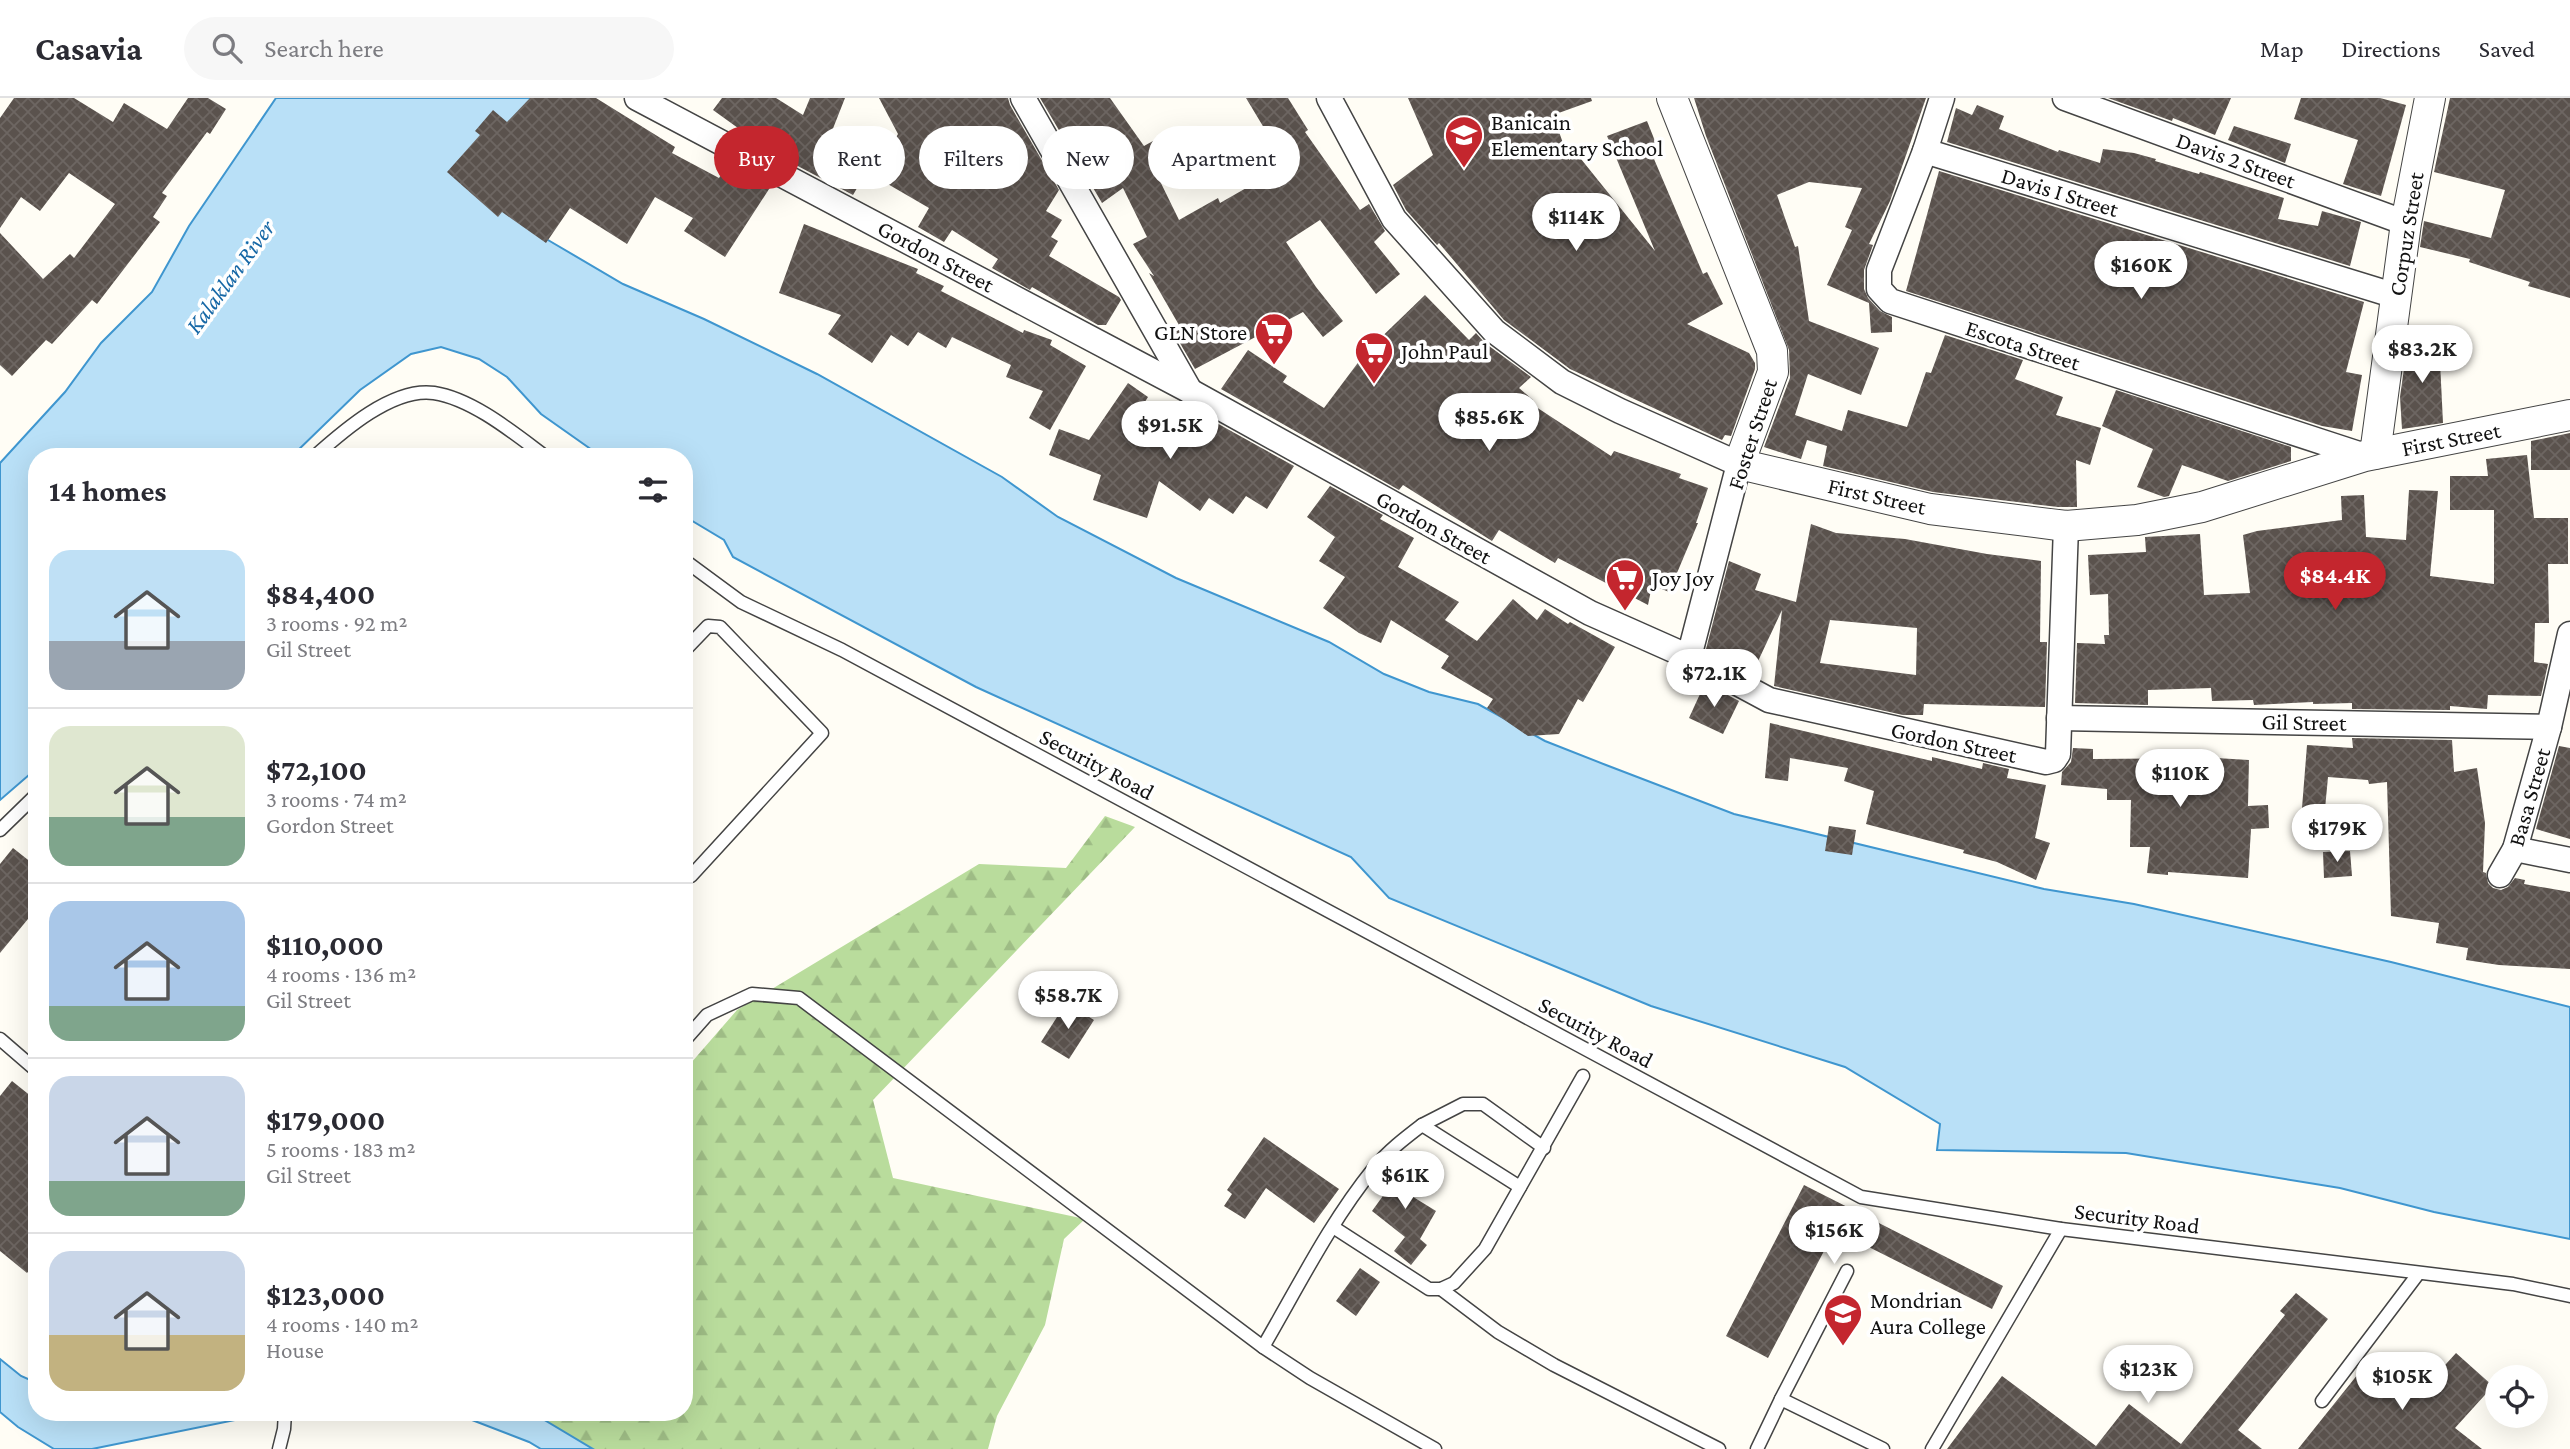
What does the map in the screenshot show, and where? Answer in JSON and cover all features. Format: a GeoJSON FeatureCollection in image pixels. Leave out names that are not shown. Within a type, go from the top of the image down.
{"type":"FeatureCollection","features":[{"type":"Feature","properties":{"kind":"street","name":"Gordon Street"},"geometry":{"type":"LineString","coordinates":[[637,98],[1190,391],[1590,613],[1689,657],[1769,700],[2046,762],[2054,760],[2058,754],[2067,526]]}},
{"type":"Feature","properties":{"kind":"street"},"geometry":{"type":"LineString","coordinates":[[1023,98],[1190,391]]}},
{"type":"Feature","properties":{"kind":"street","name":"First Street"},"geometry":{"type":"LineString","coordinates":[[1329,98],[1394,219],[1493,331],[1562,382],[1740,464],[1930,509],[2067,526],[2137,520],[2202,507],[2370,455],[2570,415]]}},
{"type":"Feature","properties":{"kind":"street","name":"Foster Street"},"geometry":{"type":"LineString","coordinates":[[1672,98],[1772,351],[1773,372],[1740,464],[1689,657]]}},
{"type":"Feature","properties":{"kind":"street","name":"Escota Street"},"geometry":{"type":"LineString","coordinates":[[1942,98],[1925,151],[1879,270],[1879,289],[1890,301],[2370,455]]}},
{"type":"Feature","properties":{"kind":"street","name":"Davis 2 Street"},"geometry":{"type":"LineString","coordinates":[[2065,98],[2406,223]]}},
{"type":"Feature","properties":{"kind":"street","name":"Corpuz Street"},"geometry":{"type":"LineString","coordinates":[[2370,455],[2406,223],[2430,98]]}},
{"type":"Feature","properties":{"kind":"street","name":"Davis I Street"},"geometry":{"type":"LineString","coordinates":[[1925,151],[2396,296]]}},
{"type":"Feature","properties":{"kind":"street","name":"Basa Street"},"geometry":{"type":"LineString","coordinates":[[2500,875],[2515,849],[2569,647]]}},
{"type":"Feature","properties":{"kind":"street","name":"Gil Street"},"geometry":{"type":"LineString","coordinates":[[2059,718],[2549,727]]}},
{"type":"Feature","properties":{"kind":"street"},"geometry":{"type":"LineString","coordinates":[[2515,849],[2570,860]]}},
{"type":"Feature","properties":{"kind":"lane"},"geometry":{"type":"LineString","coordinates":[[324,448],[346,428],[387,404],[409,394],[435,393],[470,405],[534,448]]}},
{"type":"Feature","properties":{"kind":"lane","name":"Security Road"},"geometry":{"type":"LineString","coordinates":[[693,567],[741,602],[842,650],[1861,1197],[2061,1229],[2512,1284],[2570,1296]]}},
{"type":"Feature","properties":{"kind":"lane"},"geometry":{"type":"LineString","coordinates":[[693,642],[708,626],[720,627],[822,733],[693,869]]}},
{"type":"Feature","properties":{"kind":"lane"},"geometry":{"type":"LineString","coordinates":[[0,830],[28,803]]}},
{"type":"Feature","properties":{"kind":"lane"},"geometry":{"type":"LineString","coordinates":[[693,1031],[707,1015],[752,994],[799,998],[1263,1347],[1310,1378],[1435,1449]]}},
{"type":"Feature","properties":{"kind":"lane"},"geometry":{"type":"LineString","coordinates":[[0,1040],[28,1063]]}},
{"type":"Feature","properties":{"kind":"lane"},"geometry":{"type":"LineString","coordinates":[[1333,1227],[1429,1289],[1441,1289],[1454,1283],[1485,1249],[1583,1076]]}},
{"type":"Feature","properties":{"kind":"lane"},"geometry":{"type":"LineString","coordinates":[[1263,1347],[1333,1227],[1374,1168],[1397,1144],[1422,1125],[1463,1104],[1483,1104],[1544,1148]]}},
{"type":"Feature","properties":{"kind":"lane"},"geometry":{"type":"LineString","coordinates":[[1422,1125],[1520,1187]]}},
{"type":"Feature","properties":{"kind":"lane"},"geometry":{"type":"LineString","coordinates":[[1932,1449],[2061,1229]]}},
{"type":"Feature","properties":{"kind":"lane"},"geometry":{"type":"LineString","coordinates":[[1756,1449],[1847,1271]]}},
{"type":"Feature","properties":{"kind":"lane"},"geometry":{"type":"LineString","coordinates":[[2322,1401],[2417,1274]]}},
{"type":"Feature","properties":{"kind":"lane"},"geometry":{"type":"LineString","coordinates":[[1441,1289],[1498,1332],[1555,1365],[1719,1449]]}},
{"type":"Feature","properties":{"kind":"lane"},"geometry":{"type":"LineString","coordinates":[[1781,1399],[1883,1449]]}},
{"type":"Feature","properties":{"kind":"lane"},"geometry":{"type":"LineString","coordinates":[[279,1449],[284,1421]]}},
{"type":"Feature","properties":{"kind":"green space"},"geometry":{"type":"Polygon","coordinates":[[[1105,816],[1135,827],[873,1100],[893,1178],[1085,1219],[1064,1239],[1045,1325],[997,1416],[988,1449],[589,1449],[544,1421],[693,1421],[693,1061],[737,1010],[979,864],[1066,868],[1105,816]]]}},
{"type":"Feature","properties":{"kind":"water","name":"Kalaklan River"},"geometry":{"type":"Polygon","coordinates":[[[276,98],[537,98],[499,204],[548,240],[623,284],[704,319],[817,374],[1002,477],[1058,517],[1176,578],[1329,642],[1384,674],[1429,692],[1478,704],[1545,741],[1734,814],[2044,889],[2134,904],[2391,962],[2570,1007],[2570,1239],[2434,1212],[2340,1188],[2126,1153],[1937,1150],[1940,1124],[1845,1067],[1651,1006],[1389,898],[1351,857],[976,687],[733,557],[724,540],[693,521],[693,448],[589,448],[541,414],[507,377],[479,359],[441,347],[411,354],[360,390],[300,448],[28,448],[28,776],[0,800],[0,463],[65,392],[101,343],[152,292],[189,226],[276,98]]]}},
{"type":"Feature","properties":{"kind":"water"},"geometry":{"type":"Polygon","coordinates":[[[0,1359],[28,1379],[28,1421],[230,1421],[92,1449],[54,1449],[18,1427],[0,1412],[0,1359]]]}},
{"type":"Feature","properties":{"kind":"water"},"geometry":{"type":"Polygon","coordinates":[[[475,1421],[546,1421],[593,1449],[541,1449],[475,1421]]]}},
{"type":"Feature","properties":{"kind":"building"},"geometry":{"type":"Polygon","coordinates":[[[14,98],[74,98],[113,122],[124,103],[167,129],[188,98],[208,98],[226,109],[210,134],[207,132],[162,193],[167,196],[153,217],[160,222],[97,304],[92,300],[52,344],[46,340],[12,376],[0,365],[0,233],[43,279],[70,254],[74,258],[115,204],[69,173],[40,211],[21,197],[0,228],[0,118],[14,98]]]}},
{"type":"Feature","properties":{"kind":"building"},"geometry":{"type":"Polygon","coordinates":[[[530,98],[596,98],[675,147],[672,153],[714,175],[714,189],[769,189],[725,257],[684,231],[693,218],[655,197],[627,244],[570,208],[546,243],[502,212],[498,217],[447,172],[480,135],[475,131],[493,110],[507,122],[530,98]]]}},
{"type":"Feature","properties":{"kind":"building"},"geometry":{"type":"Polygon","coordinates":[[[722,98],[776,98],[803,115],[810,98],[845,98],[834,126],[813,126],[813,174],[799,167],[799,126],[735,126],[713,110],[722,98]]]}},
{"type":"Feature","properties":{"kind":"building"},"geometry":{"type":"Polygon","coordinates":[[[879,98],[1008,98],[1022,126],[919,126],[919,189],[1028,189],[1028,136],[1042,161],[1042,189],[1059,190],[1046,211],[1062,220],[1051,237],[1058,241],[1049,256],[1119,297],[1121,300],[1106,325],[1098,325],[1032,287],[1030,290],[992,268],[998,259],[952,230],[944,242],[918,227],[929,208],[896,189],[905,189],[905,126],[894,126],[879,98]]]}},
{"type":"Feature","properties":{"kind":"building"},"geometry":{"type":"Polygon","coordinates":[[[1040,98],[1110,98],[1130,126],[1057,126],[1040,98]]]}},
{"type":"Feature","properties":{"kind":"building"},"geometry":{"type":"Polygon","coordinates":[[[1246,98],[1288,98],[1308,130],[1305,132],[1360,210],[1369,204],[1385,231],[1374,242],[1400,274],[1376,294],[1320,220],[1286,242],[1343,321],[1323,337],[1303,312],[1195,369],[1170,326],[1183,332],[1149,273],[1154,276],[1133,244],[1147,237],[1123,189],[1134,189],[1134,132],[1144,146],[1148,144],[1148,189],[1164,189],[1179,220],[1218,198],[1220,203],[1244,189],[1300,189],[1300,126],[1263,126],[1246,98]]]}},
{"type":"Feature","properties":{"kind":"building"},"geometry":{"type":"Polygon","coordinates":[[[1408,98],[1591,98],[1592,101],[1553,115],[1569,160],[1577,154],[1655,251],[1607,136],[1647,121],[1661,156],[1654,159],[1703,274],[1707,272],[1723,304],[1687,324],[1749,353],[1755,363],[1731,436],[1725,435],[1722,440],[1570,369],[1504,320],[1439,243],[1437,245],[1406,210],[1393,185],[1433,155],[1408,98]]]}},
{"type":"Feature","properties":{"kind":"building"},"geometry":{"type":"Polygon","coordinates":[[[1694,98],[1926,98],[1890,201],[1869,244],[1873,245],[1864,270],[1864,289],[1868,298],[1880,311],[1892,317],[1892,332],[1871,333],[1869,303],[1827,285],[1852,230],[1845,227],[1862,188],[1809,182],[1777,195],[1795,247],[1798,246],[1809,321],[1879,348],[1861,395],[1808,374],[1795,415],[1842,431],[1848,410],[1907,427],[1926,372],[1931,373],[1945,335],[2023,360],[2015,379],[2063,397],[2056,415],[2101,428],[2090,465],[2076,460],[2077,507],[1933,492],[1823,466],[1827,446],[1807,440],[1801,459],[1764,447],[1790,378],[1789,350],[1706,136],[1694,98]]]}},
{"type":"Feature","properties":{"kind":"building"},"geometry":{"type":"Polygon","coordinates":[[[2108,98],[2231,98],[2215,135],[2173,118],[2172,121],[2108,98]]]}},
{"type":"Feature","properties":{"kind":"building"},"geometry":{"type":"Polygon","coordinates":[[[2301,98],[2380,98],[2406,105],[2381,196],[2343,184],[2358,140],[2294,119],[2301,98]]]}},
{"type":"Feature","properties":{"kind":"building"},"geometry":{"type":"Polygon","coordinates":[[[2450,98],[2570,98],[2570,298],[2528,286],[2530,282],[2469,262],[2470,259],[2420,247],[2424,221],[2491,238],[2505,190],[2434,172],[2450,98]]]}},
{"type":"Feature","properties":{"kind":"building"},"geometry":{"type":"Polygon","coordinates":[[[1977,105],[2004,116],[1999,129],[2058,152],[2059,150],[2100,163],[2103,149],[2134,153],[2284,198],[2278,219],[2318,226],[2322,211],[2361,222],[2350,266],[1947,142],[1956,108],[1972,115],[1977,105]]]}},
{"type":"Feature","properties":{"kind":"building"},"geometry":{"type":"Polygon","coordinates":[[[2234,126],[2291,144],[2285,163],[2228,140],[2234,126]]]}},
{"type":"Feature","properties":{"kind":"building"},"geometry":{"type":"Polygon","coordinates":[[[1939,171],[2364,302],[2346,372],[2362,375],[2352,431],[2322,426],[1906,291],[1939,171]]]}},
{"type":"Feature","properties":{"kind":"building"},"geometry":{"type":"Polygon","coordinates":[[[842,189],[857,189],[853,195],[842,189]]]}},
{"type":"Feature","properties":{"kind":"building"},"geometry":{"type":"Polygon","coordinates":[[[1094,189],[1122,189],[1102,203],[1094,189]]]}},
{"type":"Feature","properties":{"kind":"building"},"geometry":{"type":"Polygon","coordinates":[[[804,224],[918,269],[916,273],[944,286],[941,291],[1023,333],[1024,330],[1052,340],[1050,345],[1086,366],[1050,430],[1029,418],[1043,391],[1006,377],[1011,365],[952,337],[946,348],[918,332],[908,346],[891,335],[872,363],[828,334],[841,315],[779,293],[804,224]]]}},
{"type":"Feature","properties":{"kind":"building"},"geometry":{"type":"Polygon","coordinates":[[[1425,295],[1469,340],[1476,333],[1485,343],[1531,377],[1519,388],[1533,400],[1530,403],[1611,456],[1614,451],[1681,474],[1679,478],[1708,488],[1698,523],[1669,592],[1652,585],[1648,605],[1558,558],[1555,563],[1499,530],[1492,541],[1403,485],[1399,490],[1221,389],[1248,350],[1287,376],[1283,382],[1324,408],[1366,352],[1425,295]]]}},
{"type":"Feature","properties":{"kind":"building"},"geometry":{"type":"Polygon","coordinates":[[[2419,337],[2439,341],[2443,423],[2402,429],[2400,397],[2408,340],[2418,341],[2419,337]]]}},
{"type":"Feature","properties":{"kind":"building"},"geometry":{"type":"Polygon","coordinates":[[[1128,383],[1148,397],[1143,405],[1200,438],[1213,421],[1294,466],[1267,509],[1246,496],[1233,514],[1209,498],[1200,511],[1159,481],[1147,518],[1093,500],[1101,475],[1049,455],[1059,429],[1089,440],[1128,383]]]}},
{"type":"Feature","properties":{"kind":"building"},"geometry":{"type":"Polygon","coordinates":[[[2116,390],[2291,447],[2291,461],[2228,481],[2182,465],[2169,496],[2164,497],[2137,487],[2153,449],[2102,426],[2116,390]]]}},
{"type":"Feature","properties":{"kind":"building"},"geometry":{"type":"Polygon","coordinates":[[[2570,433],[2570,470],[2531,470],[2531,441],[2570,433]]]}},
{"type":"Feature","properties":{"kind":"building"},"geometry":{"type":"Polygon","coordinates":[[[2527,455],[2534,518],[2568,518],[2568,564],[2548,564],[2549,623],[2535,623],[2534,662],[2548,664],[2541,696],[2488,695],[2487,709],[2450,706],[2450,710],[2352,709],[2352,703],[2254,705],[2253,700],[2212,701],[2211,688],[2148,690],[2148,705],[2075,703],[2077,643],[2105,644],[2104,635],[2109,635],[2108,594],[2090,595],[2088,555],[2146,552],[2145,537],[2200,534],[2204,595],[2250,593],[2243,535],[2342,520],[2341,496],[2364,495],[2366,537],[2406,540],[2409,490],[2438,491],[2430,576],[2494,584],[2494,510],[2450,510],[2450,476],[2488,476],[2486,459],[2527,455]]]}},
{"type":"Feature","properties":{"kind":"building"},"geometry":{"type":"Polygon","coordinates":[[[1330,486],[1383,515],[1380,519],[1414,538],[1398,567],[1459,602],[1445,620],[1477,641],[1513,599],[1537,620],[1545,609],[1568,624],[1570,622],[1615,647],[1583,702],[1578,699],[1559,734],[1528,736],[1487,708],[1493,699],[1441,668],[1449,656],[1391,620],[1381,643],[1359,633],[1323,608],[1345,577],[1319,561],[1335,537],[1307,517],[1330,486]]]}},
{"type":"Feature","properties":{"kind":"building"},"geometry":{"type":"Polygon","coordinates":[[[1811,524],[1836,533],[1905,539],[2041,561],[2040,642],[2047,642],[2045,707],[1924,704],[1923,715],[1903,715],[1774,686],[1782,610],[1752,674],[1706,649],[1729,561],[1761,574],[1755,590],[1796,602],[1811,524]],[[1830,620],[1820,663],[1916,675],[1917,628],[1830,620]]]}},
{"type":"Feature","properties":{"kind":"building"},"geometry":{"type":"Polygon","coordinates":[[[1705,683],[1739,701],[1723,734],[1689,718],[1705,683]]]}},
{"type":"Feature","properties":{"kind":"building"},"geometry":{"type":"Polygon","coordinates":[[[1770,723],[1932,761],[1932,757],[1982,769],[1983,763],[2009,769],[2007,778],[2046,785],[2035,838],[2050,843],[2036,880],[1997,862],[1963,853],[1964,850],[1866,824],[1874,791],[1844,781],[1848,768],[1790,758],[1788,781],[1765,778],[1770,723]]]}},
{"type":"Feature","properties":{"kind":"building"},"geometry":{"type":"Polygon","coordinates":[[[2352,738],[2452,740],[2454,772],[2477,768],[2485,823],[2483,872],[2486,873],[2488,883],[2501,890],[2508,887],[2515,878],[2525,880],[2524,884],[2570,892],[2570,969],[2499,965],[2466,960],[2468,948],[2436,943],[2439,923],[2391,916],[2387,782],[2369,784],[2368,780],[2328,777],[2325,809],[2302,808],[2307,745],[2353,748],[2352,738]]]}},
{"type":"Feature","properties":{"kind":"building"},"geometry":{"type":"Polygon","coordinates":[[[2559,746],[2570,748],[2570,839],[2536,829],[2559,746]]]}},
{"type":"Feature","properties":{"kind":"building"},"geometry":{"type":"Polygon","coordinates":[[[2073,748],[2093,749],[2093,759],[2249,760],[2248,806],[2268,805],[2269,828],[2251,829],[2248,878],[2147,873],[2150,847],[2130,847],[2131,800],[2107,800],[2107,789],[2061,785],[2062,772],[2071,762],[2073,748]]]}},
{"type":"Feature","properties":{"kind":"building"},"geometry":{"type":"Polygon","coordinates":[[[1829,826],[1856,830],[1852,855],[1825,851],[1829,826]]]}},
{"type":"Feature","properties":{"kind":"building"},"geometry":{"type":"Polygon","coordinates":[[[13,848],[28,860],[28,919],[0,953],[0,864],[13,848]]]}},
{"type":"Feature","properties":{"kind":"building"},"geometry":{"type":"Polygon","coordinates":[[[2350,851],[2352,876],[2324,878],[2323,852],[2350,851]]]}},
{"type":"Feature","properties":{"kind":"building"},"geometry":{"type":"Polygon","coordinates":[[[1066,1003],[1094,1020],[1069,1059],[1041,1042],[1066,1003]]]}},
{"type":"Feature","properties":{"kind":"building"},"geometry":{"type":"Polygon","coordinates":[[[12,1081],[28,1094],[27,1273],[0,1251],[0,1096],[12,1081]]]}},
{"type":"Feature","properties":{"kind":"building"},"geometry":{"type":"Polygon","coordinates":[[[1264,1137],[1339,1189],[1314,1223],[1266,1188],[1245,1219],[1224,1206],[1232,1194],[1227,1190],[1264,1137]]]}},
{"type":"Feature","properties":{"kind":"building"},"geometry":{"type":"Polygon","coordinates":[[[1401,1159],[1425,1178],[1410,1195],[1436,1211],[1420,1239],[1427,1245],[1411,1265],[1394,1251],[1405,1237],[1372,1211],[1393,1182],[1386,1176],[1401,1159]]]}},
{"type":"Feature","properties":{"kind":"building"},"geometry":{"type":"Polygon","coordinates":[[[1804,1185],[2003,1286],[1992,1309],[1835,1230],[1768,1358],[1726,1336],[1804,1185]]]}},
{"type":"Feature","properties":{"kind":"building"},"geometry":{"type":"Polygon","coordinates":[[[1360,1268],[1380,1282],[1356,1316],[1336,1301],[1360,1268]]]}},
{"type":"Feature","properties":{"kind":"building"},"geometry":{"type":"Polygon","coordinates":[[[2296,1293],[2328,1319],[2238,1430],[2262,1449],[1947,1449],[2002,1376],[2096,1446],[2129,1404],[2181,1444],[2285,1315],[2280,1311],[2296,1293]]]}},
{"type":"Feature","properties":{"kind":"building"},"geometry":{"type":"Polygon","coordinates":[[[2456,1353],[2485,1379],[2485,1395],[2455,1428],[2482,1449],[2298,1449],[2370,1359],[2417,1396],[2456,1353]]]}},
{"type":"Feature","properties":{"kind":"place","name":"Banicain Elementary School"},"geometry":{"type":"Point","coordinates":[1464,169]}},
{"type":"Feature","properties":{"kind":"place","name":"GLN Store"},"geometry":{"type":"Point","coordinates":[1274,366]}},
{"type":"Feature","properties":{"kind":"place","name":"John Paul"},"geometry":{"type":"Point","coordinates":[1374,385]}},
{"type":"Feature","properties":{"kind":"place","name":"Joy Joy"},"geometry":{"type":"Point","coordinates":[1625,612]}},
{"type":"Feature","properties":{"kind":"place","name":"Mondrian Aura College"},"geometry":{"type":"Point","coordinates":[1843,1347]}}]}
